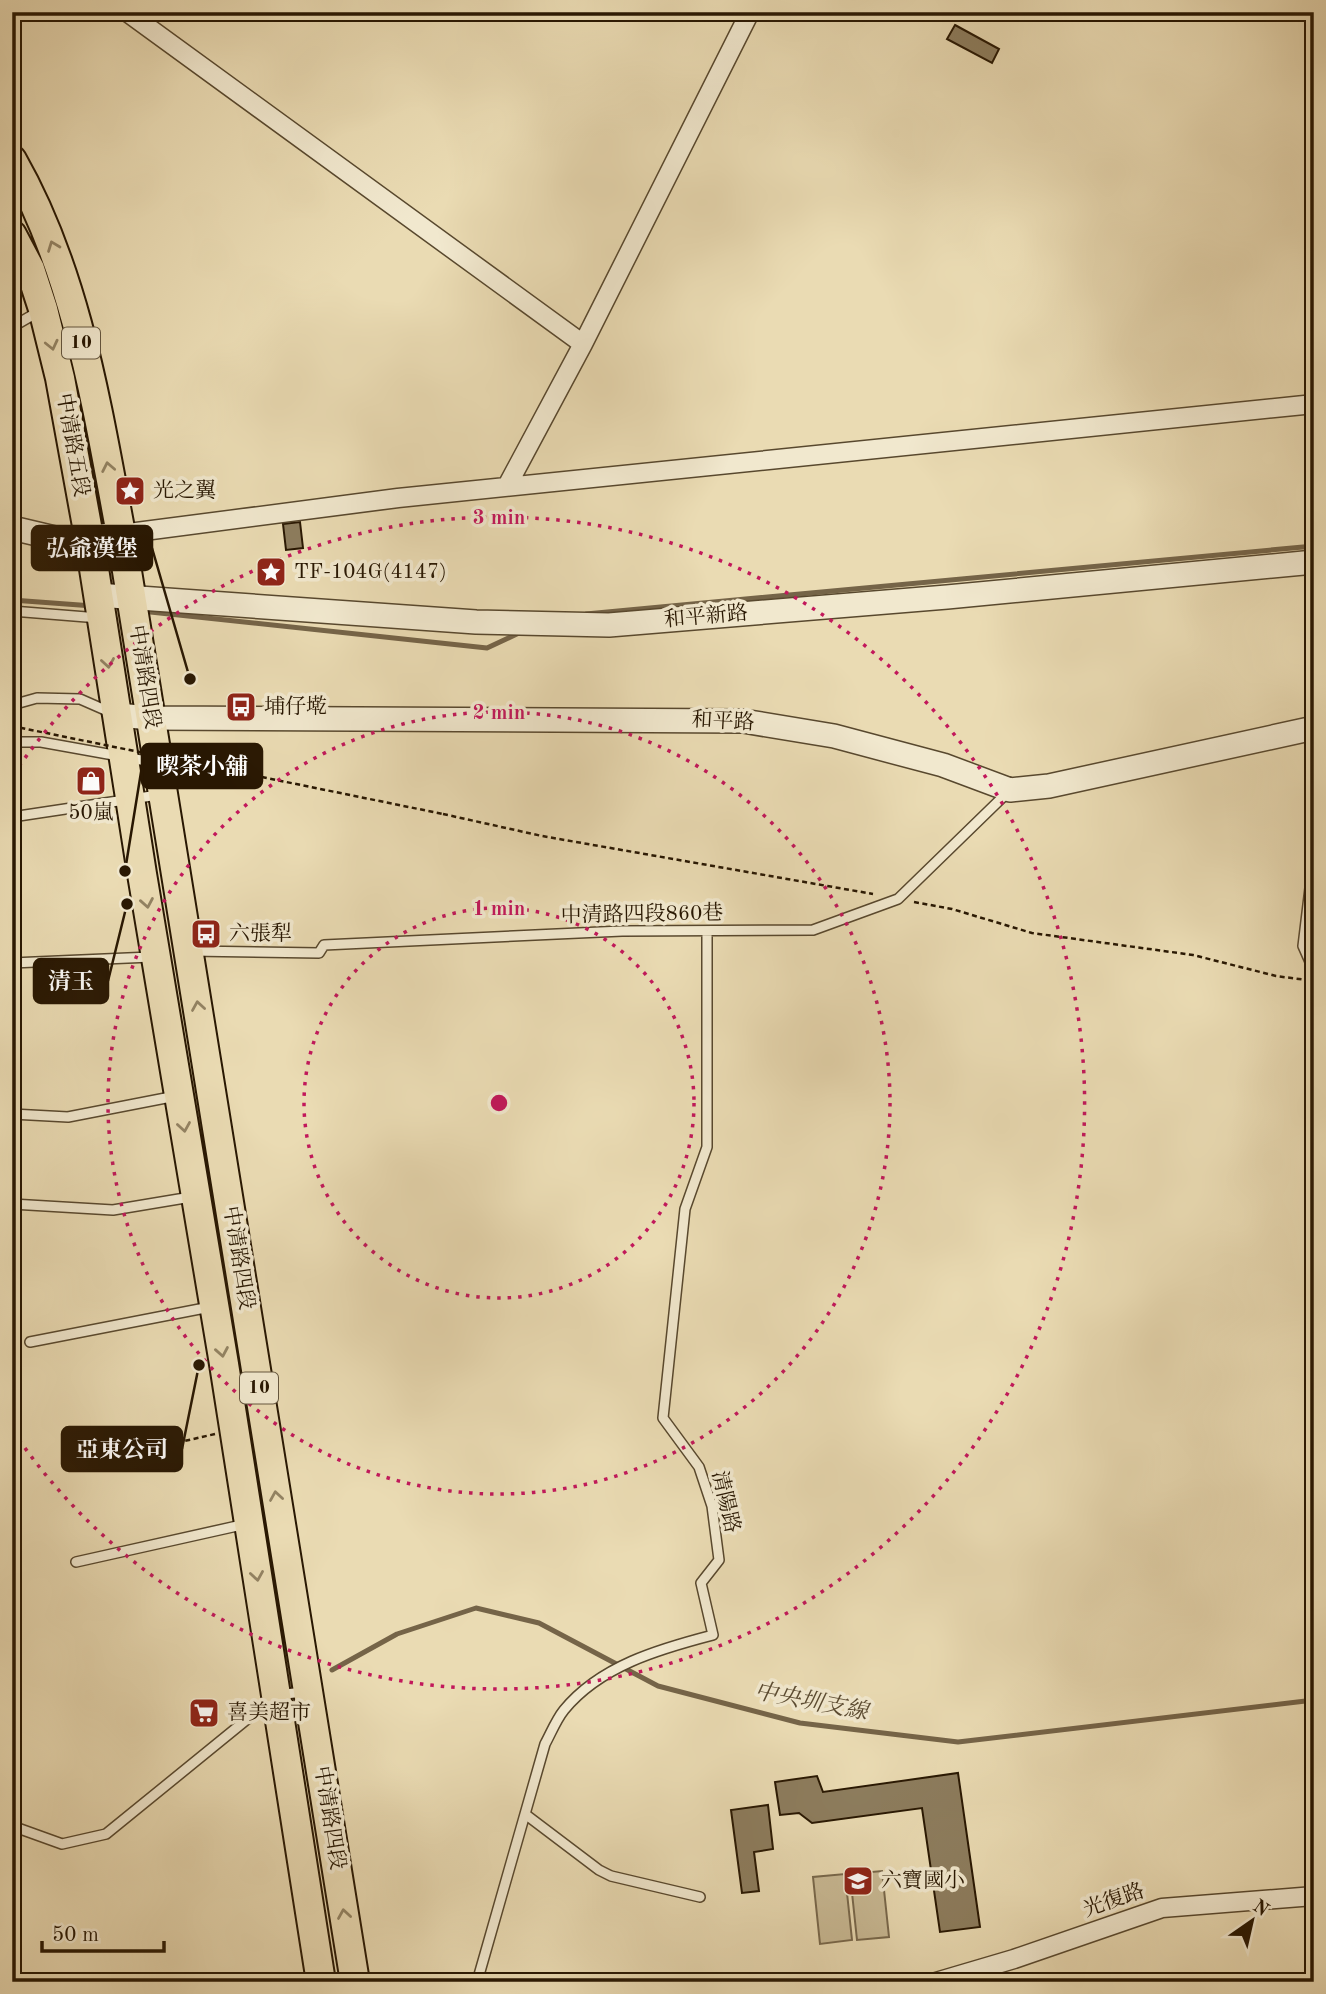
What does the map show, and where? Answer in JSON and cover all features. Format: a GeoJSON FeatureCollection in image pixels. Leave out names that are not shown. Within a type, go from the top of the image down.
{"type":"FeatureCollection","features":[{"type":"Feature","properties":{"kind":"main road","name":"中清路五段"},"geometry":{"type":"LineString","coordinates":[[12,160],[25,183],[59,262],[95,400],[121,534]]}},
{"type":"Feature","properties":{"kind":"main road","name":"中清路五段"},"geometry":{"type":"LineString","coordinates":[[12,235],[30,270],[43,309],[60,378],[89,537]]}},
{"type":"Feature","properties":{"kind":"main road","name":"中清路四段"},"geometry":{"type":"LineString","coordinates":[[121,534],[355,1982]]}},
{"type":"Feature","properties":{"kind":"main road","name":"中清路四段"},"geometry":{"type":"LineString","coordinates":[[89,537],[321,1982]]}},
{"type":"Feature","properties":{"kind":"main road"},"geometry":{"type":"LineString","coordinates":[[172,1052],[204,1045]]}},
{"type":"Feature","properties":{"kind":"street"},"geometry":{"type":"LineString","coordinates":[[127,12],[583,344]]}},
{"type":"Feature","properties":{"kind":"street"},"geometry":{"type":"LineString","coordinates":[[508,486],[583,344],[750,12]]}},
{"type":"Feature","properties":{"kind":"street"},"geometry":{"type":"LineString","coordinates":[[12,528],[64,540],[334,505],[508,486],[1314,404]]}},
{"type":"Feature","properties":{"kind":"street","name":"和平新路"},"geometry":{"type":"LineString","coordinates":[[99,606],[609,625],[961,596],[1314,562]]}},
{"type":"Feature","properties":{"kind":"street","name":"和平路"},"geometry":{"type":"LineString","coordinates":[[117,715],[151,718],[743,721],[834,736],[943,765],[1010,790],[1049,786],[1314,728]]}},
{"type":"Feature","properties":{"kind":"street","name":"光復路"},"geometry":{"type":"LineString","coordinates":[[936,1982],[979,1975],[1014,1959],[1162,1908],[1314,1896]]}},
{"type":"Feature","properties":{"kind":"lane"},"geometry":{"type":"LineString","coordinates":[[12,327],[43,309]]}},
{"type":"Feature","properties":{"kind":"lane"},"geometry":{"type":"LineString","coordinates":[[12,611],[99,606]]}},
{"type":"Feature","properties":{"kind":"lane"},"geometry":{"type":"LineString","coordinates":[[12,705],[37,698],[80,699],[117,715]]}},
{"type":"Feature","properties":{"kind":"lane"},"geometry":{"type":"LineString","coordinates":[[12,742],[41,742],[158,764]]}},
{"type":"Feature","properties":{"kind":"lane","name":"中清路四段860巷"},"geometry":{"type":"LineString","coordinates":[[189,951],[319,953],[324,944],[622,930],[813,930],[898,899],[1010,790]]}},
{"type":"Feature","properties":{"kind":"lane"},"geometry":{"type":"LineString","coordinates":[[12,817],[163,794]]}},
{"type":"Feature","properties":{"kind":"lane"},"geometry":{"type":"LineString","coordinates":[[1314,855],[1303,946],[1311,964],[1314,964]]}},
{"type":"Feature","properties":{"kind":"lane","name":"清陽路"},"geometry":{"type":"LineString","coordinates":[[477,1982],[545,1744],[563,1711],[604,1674],[667,1646],[713,1635],[701,1583],[719,1560],[712,1506],[699,1467],[663,1418],[685,1209],[706,1147],[707,931]]}},
{"type":"Feature","properties":{"kind":"lane"},"geometry":{"type":"LineString","coordinates":[[12,963],[156,957]]}},
{"type":"Feature","properties":{"kind":"lane"},"geometry":{"type":"LineString","coordinates":[[12,1114],[68,1117],[179,1095]]}},
{"type":"Feature","properties":{"kind":"lane"},"geometry":{"type":"LineString","coordinates":[[12,1204],[113,1210],[195,1196]]}},
{"type":"Feature","properties":{"kind":"lane"},"geometry":{"type":"LineString","coordinates":[[30,1342],[213,1306]]}},
{"type":"Feature","properties":{"kind":"lane"},"geometry":{"type":"LineString","coordinates":[[76,1562],[249,1524]]}},
{"type":"Feature","properties":{"kind":"lane"},"geometry":{"type":"LineString","coordinates":[[12,1826],[62,1844],[106,1834],[277,1695],[308,1692]]}},
{"type":"Feature","properties":{"kind":"lane"},"geometry":{"type":"LineString","coordinates":[[525,1814],[587,1863],[611,1876],[699,1897]]}},
{"type":"Feature","properties":{"kind":"path"},"geometry":{"type":"LineString","coordinates":[[12,726],[542,836],[951,909],[1032,933],[1193,954],[1276,976],[1314,981]]}},
{"type":"Feature","properties":{"kind":"path"},"geometry":{"type":"LineString","coordinates":[[119,1456],[233,1429]]}},
{"type":"Feature","properties":{"kind":"shaded area"},"geometry":{"type":"Polygon","coordinates":[[[882,1871],[889,1937],[857,1940],[850,1874],[882,1871]]]}},
{"type":"Feature","properties":{"kind":"shaded area"},"geometry":{"type":"Polygon","coordinates":[[[845,1874],[852,1940],[820,1944],[813,1877],[845,1874]]]}},
{"type":"Feature","properties":{"kind":"building"},"geometry":{"type":"Polygon","coordinates":[[[955,25],[999,49],[992,63],[947,39],[955,25]]]}},
{"type":"Feature","properties":{"kind":"building"},"geometry":{"type":"Polygon","coordinates":[[[300,522],[303,548],[286,550],[283,524],[300,522]]]}},
{"type":"Feature","properties":{"kind":"building"},"geometry":{"type":"Polygon","coordinates":[[[958,1773],[980,1927],[940,1932],[922,1808],[812,1823],[799,1813],[780,1815],[775,1782],[817,1776],[823,1792],[958,1773]]]}},
{"type":"Feature","properties":{"kind":"building"},"geometry":{"type":"Polygon","coordinates":[[[768,1805],[773,1849],[754,1852],[759,1891],[742,1893],[731,1810],[768,1805]]]}},
{"type":"Feature","properties":{"kind":"waterway"},"geometry":{"type":"LineString","coordinates":[[586,614],[1314,546]]}},
{"type":"Feature","properties":{"kind":"waterway"},"geometry":{"type":"LineString","coordinates":[[12,600],[93,606]]}},
{"type":"Feature","properties":{"kind":"waterway"},"geometry":{"type":"LineString","coordinates":[[141,611],[487,648],[521,632]]}},
{"type":"Feature","properties":{"kind":"waterway","name":"中央圳支線"},"geometry":{"type":"LineString","coordinates":[[332,1670],[397,1634],[476,1608],[539,1623],[658,1686],[800,1723],[958,1742],[1314,1700]]}},
{"type":"Feature","properties":{"kind":"place","name":"光之翼"},"geometry":{"type":"Point","coordinates":[130,491]}},
{"type":"Feature","properties":{"kind":"place","name":"TF-104G(4147)"},"geometry":{"type":"Point","coordinates":[271,572]}},
{"type":"Feature","properties":{"kind":"place","name":"弘爺漢堡"},"geometry":{"type":"Point","coordinates":[190,679]}},
{"type":"Feature","properties":{"kind":"place","name":"埔仔墘"},"geometry":{"type":"Point","coordinates":[241,707]}},
{"type":"Feature","properties":{"kind":"place","name":"50嵐"},"geometry":{"type":"Point","coordinates":[91,781]}},
{"type":"Feature","properties":{"kind":"place","name":"喫茶小舖"},"geometry":{"type":"Point","coordinates":[125,871]}},
{"type":"Feature","properties":{"kind":"place","name":"清玉"},"geometry":{"type":"Point","coordinates":[127,904]}},
{"type":"Feature","properties":{"kind":"place","name":"六張犁"},"geometry":{"type":"Point","coordinates":[206,934]}},
{"type":"Feature","properties":{"kind":"place","name":"亞東公司"},"geometry":{"type":"Point","coordinates":[199,1365]}},
{"type":"Feature","properties":{"kind":"place","name":"喜美超市"},"geometry":{"type":"Point","coordinates":[204,1713]}},
{"type":"Feature","properties":{"kind":"place","name":"六寶國小"},"geometry":{"type":"Point","coordinates":[858,1881]}}]}
